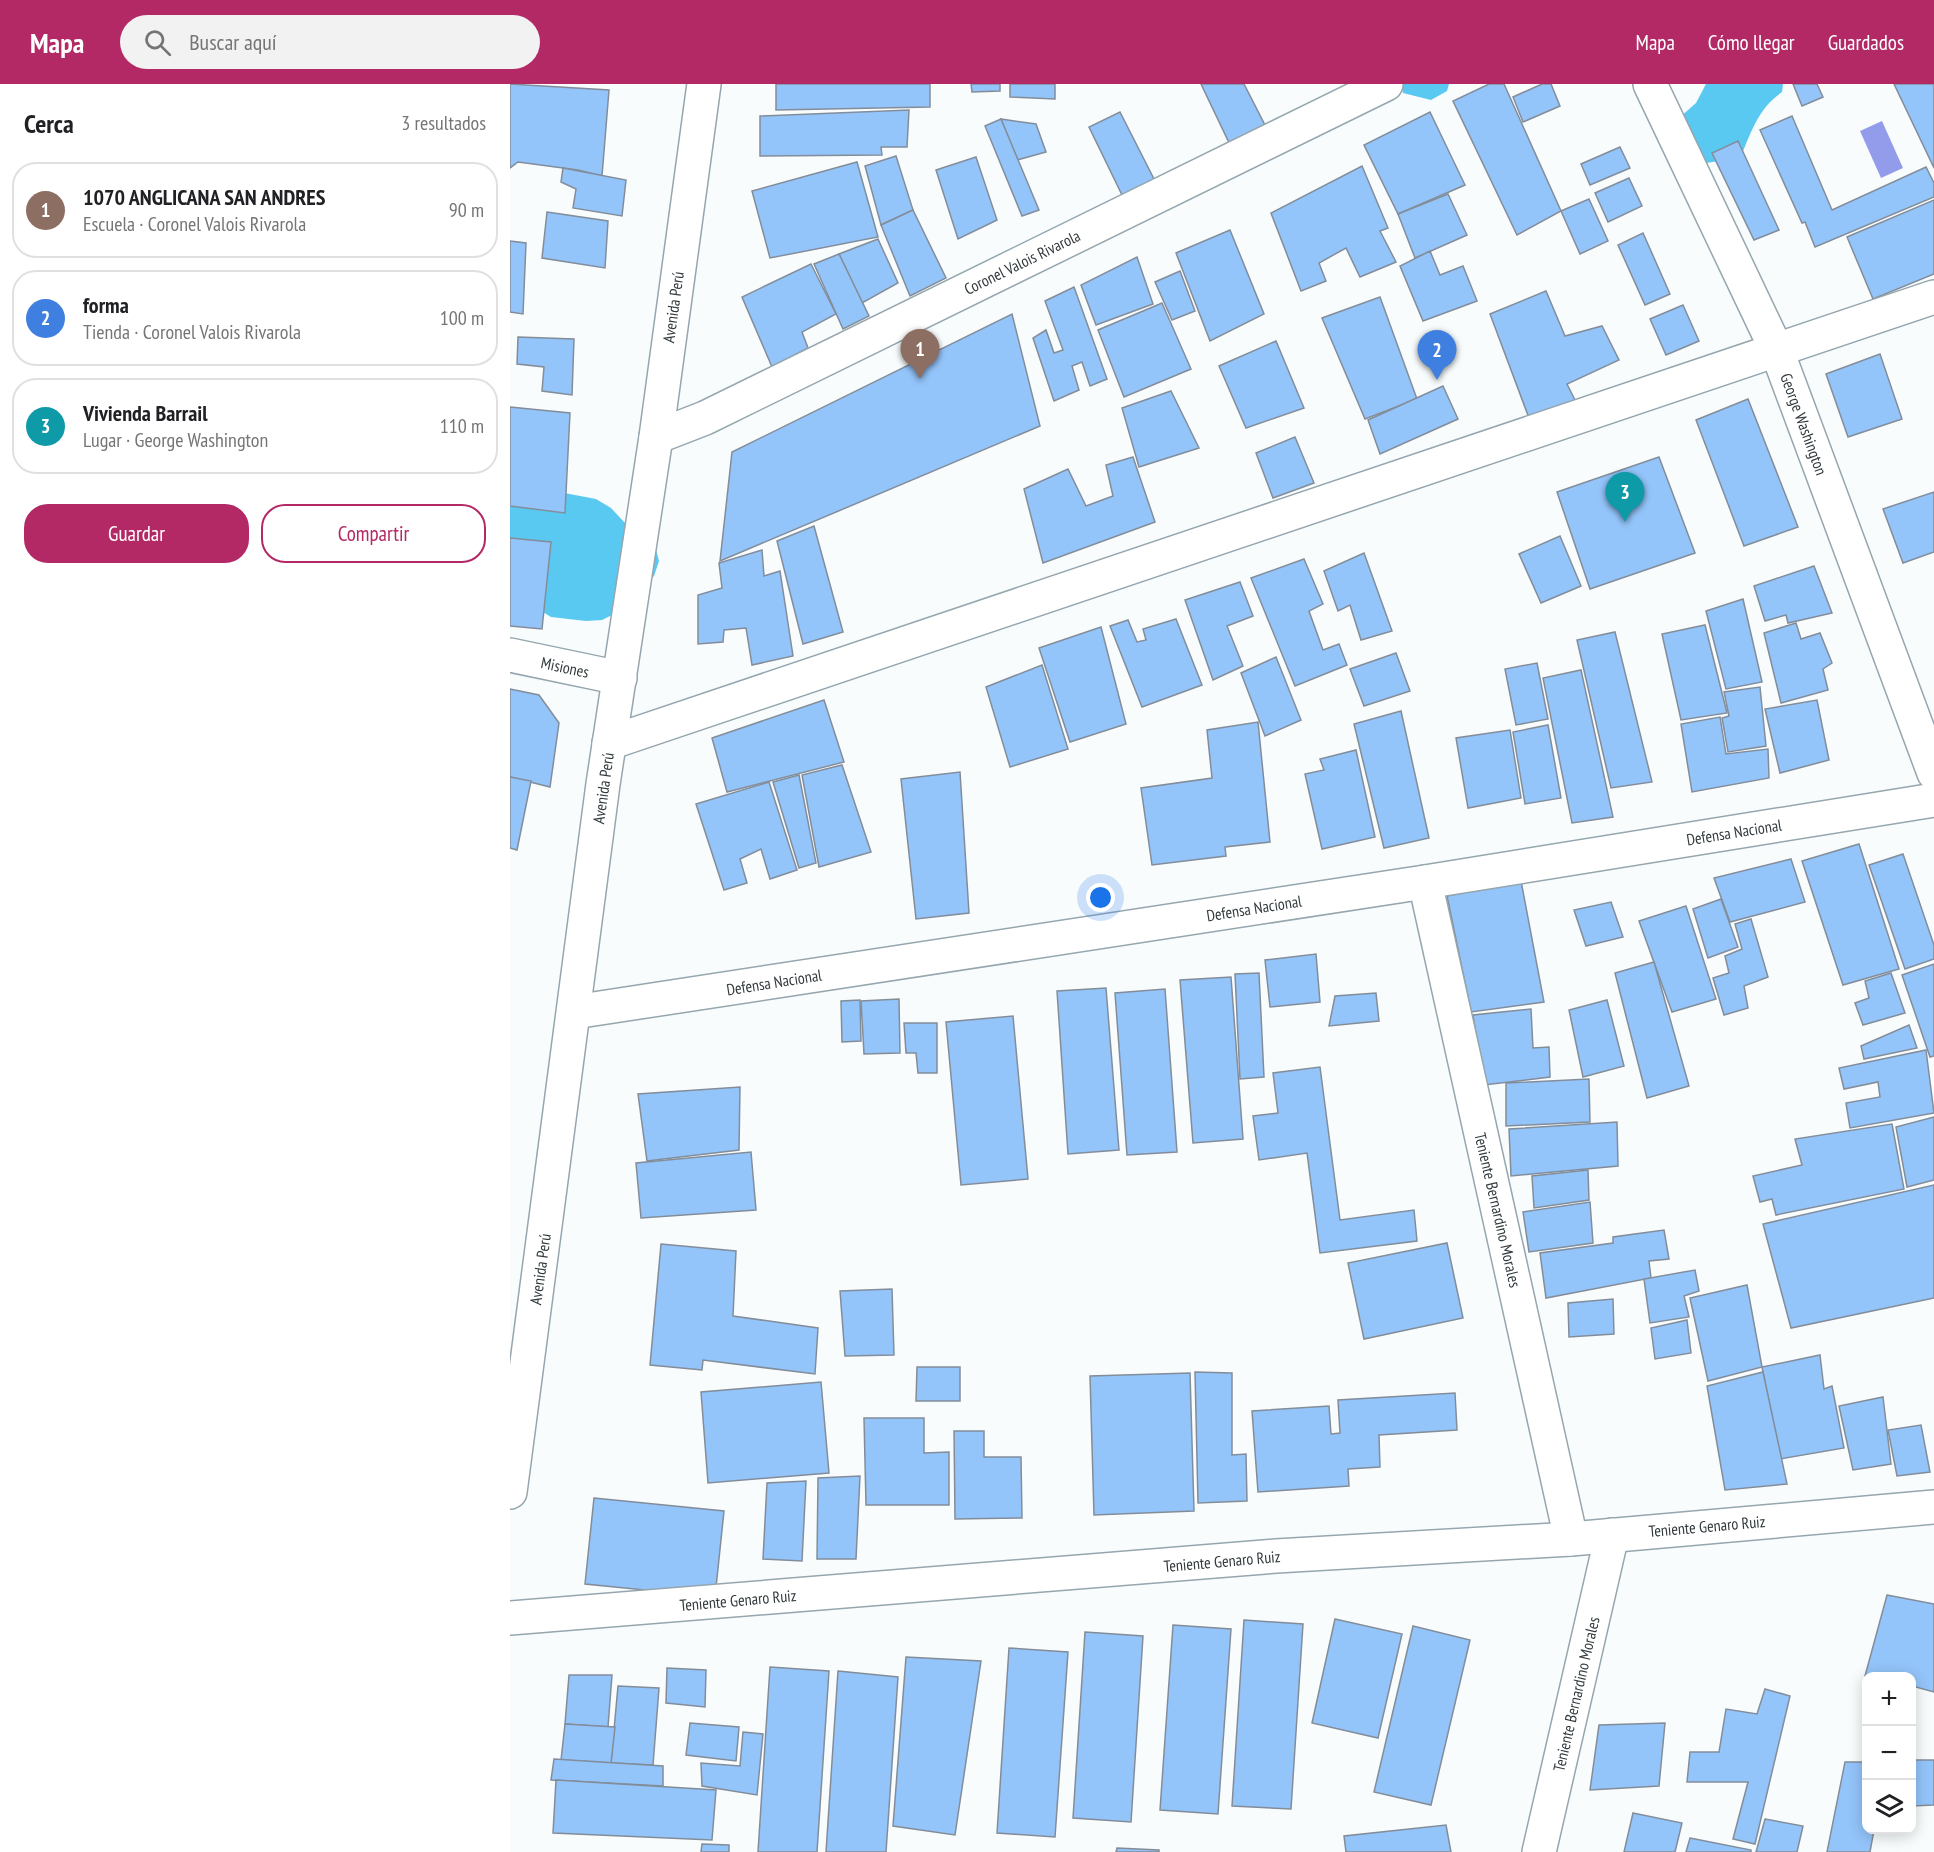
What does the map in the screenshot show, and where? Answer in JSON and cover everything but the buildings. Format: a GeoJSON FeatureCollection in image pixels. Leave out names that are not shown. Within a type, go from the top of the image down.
{"type":"FeatureCollection","features":[{"type":"Feature","properties":{"kind":"street","name":"Avenida Perú"},"geometry":{"type":"LineString","coordinates":[[510,1492],[512,1460],[609,743],[656,437],[704,84]]}},
{"type":"Feature","properties":{"kind":"street","name":"Coronel Valois Rivarola"},"geometry":{"type":"LineString","coordinates":[[656,437],[715,413],[1386,84]]}},
{"type":"Feature","properties":{"kind":"street","name":"George Washington"},"geometry":{"type":"LineString","coordinates":[[1650,84],[1777,351],[1934,773]]}},
{"type":"Feature","properties":{"kind":"street"},"geometry":{"type":"LineString","coordinates":[[609,743],[1934,297]]}},
{"type":"Feature","properties":{"kind":"street","name":"Misiones"},"geometry":{"type":"LineString","coordinates":[[510,655],[620,678]]}},
{"type":"Feature","properties":{"kind":"street","name":"Defensa Nacional"},"geometry":{"type":"LineString","coordinates":[[573,1012],[1425,882],[1934,800]]}},
{"type":"Feature","properties":{"kind":"street","name":"Teniente Bernardino Morales"},"geometry":{"type":"LineString","coordinates":[[1425,882],[1571,1539]]}},
{"type":"Feature","properties":{"kind":"street","name":"Teniente Genaro Ruiz"},"geometry":{"type":"LineString","coordinates":[[510,1618],[1276,1556],[1571,1539],[1934,1507]]}},
{"type":"Feature","properties":{"kind":"street","name":"Teniente Bernardino Morales"},"geometry":{"type":"LineString","coordinates":[[1539,1852],[1612,1535]]}},
{"type":"Feature","properties":{"kind":"shaded area"},"geometry":{"type":"Polygon","coordinates":[[[1401,84],[1449,84],[1447,91],[1431,100],[1403,93],[1401,84]]]}},
{"type":"Feature","properties":{"kind":"shaded area"},"geometry":{"type":"Polygon","coordinates":[[[1706,84],[1783,84],[1782,92],[1762,112],[1742,154],[1725,160],[1700,164],[1679,118],[1696,103],[1706,84]]]}},
{"type":"Feature","properties":{"kind":"shaded area"},"geometry":{"type":"Polygon","coordinates":[[[1882,121],[1903,168],[1881,178],[1860,131],[1882,121]]]}},
{"type":"Feature","properties":{"kind":"shaded area"},"geometry":{"type":"Polygon","coordinates":[[[510,479],[522,485],[596,499],[611,508],[624,522],[654,542],[659,561],[654,576],[616,613],[602,620],[586,621],[551,617],[538,609],[510,549],[510,479]]]}},
{"type":"Feature","properties":{"kind":"place","name":"1070 ANGLICANA SAN ANDRES"},"geometry":{"type":"Point","coordinates":[920,379]}},
{"type":"Feature","properties":{"kind":"place","name":"forma"},"geometry":{"type":"Point","coordinates":[1437,380]}},
{"type":"Feature","properties":{"kind":"place","name":"Vivienda Barrail"},"geometry":{"type":"Point","coordinates":[1625,522]}}]}
